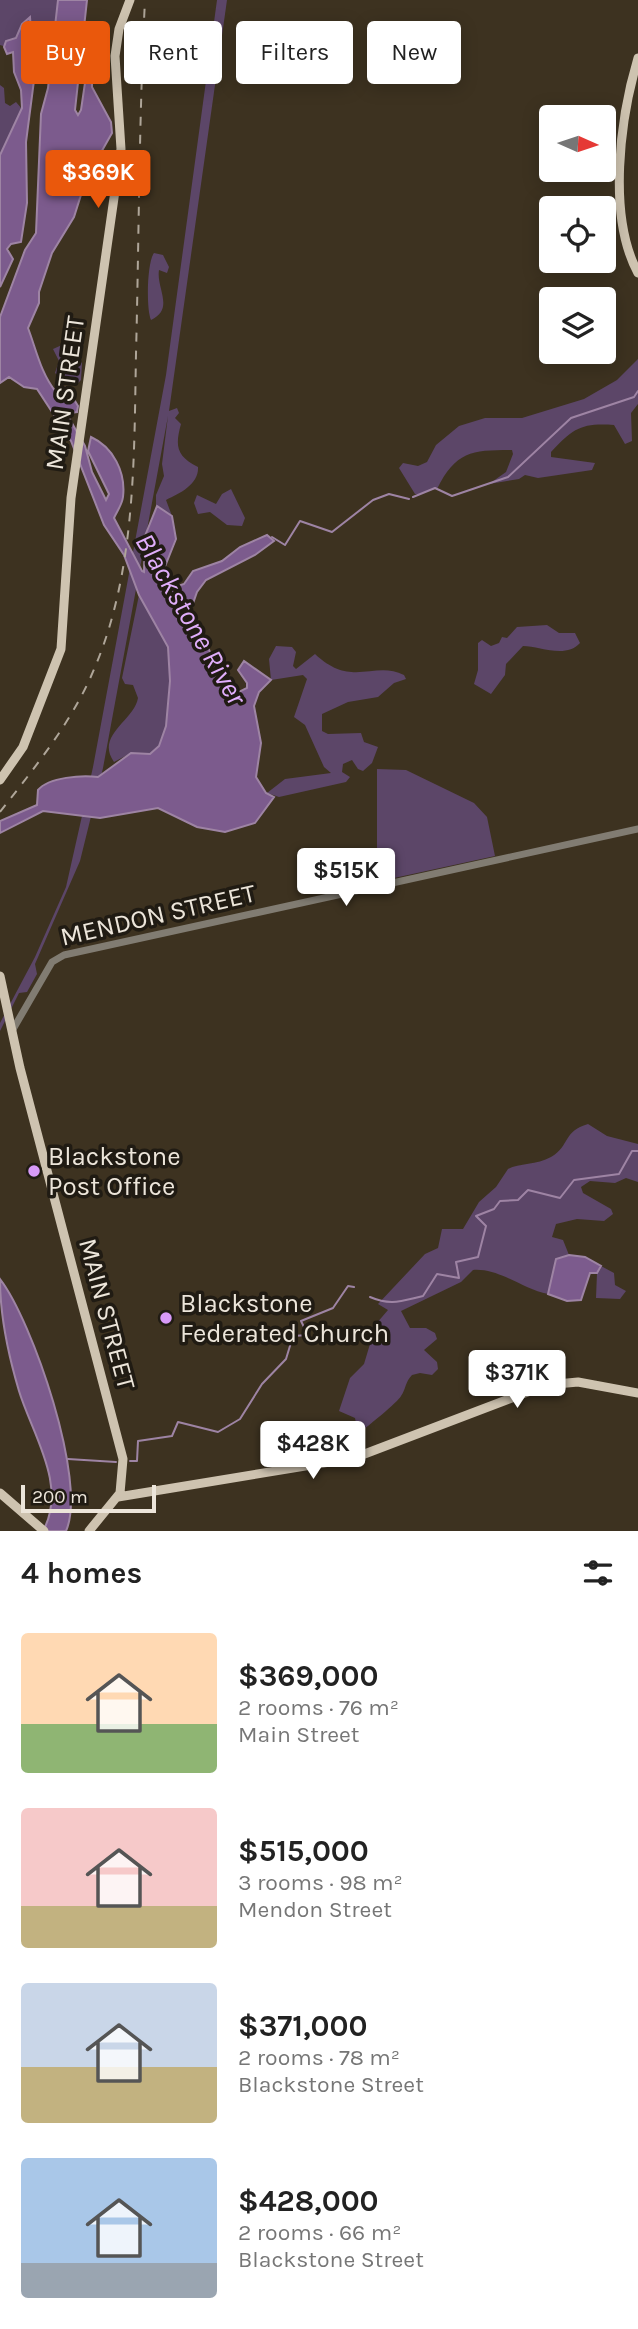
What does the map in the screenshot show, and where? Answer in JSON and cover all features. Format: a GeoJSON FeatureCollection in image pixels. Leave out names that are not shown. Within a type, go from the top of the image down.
{"type":"FeatureCollection","features":[{"type":"Feature","properties":{"kind":"main road","name":"MAIN STREET"},"geometry":{"type":"LineString","coordinates":[[0,780],[23,747],[61,649],[76,460],[121,149],[115,56],[119,29],[130,0]]}},
{"type":"Feature","properties":{"kind":"main road"},"geometry":{"type":"LineString","coordinates":[[638,58],[624,120],[621,178],[622,227],[638,273]]}},
{"type":"Feature","properties":{"kind":"main road","name":"MAIN STREET"},"geometry":{"type":"LineString","coordinates":[[0,976],[122,1452],[124,1480],[118,1497]]}},
{"type":"Feature","properties":{"kind":"main road"},"geometry":{"type":"LineString","coordinates":[[89,1531],[118,1497],[354,1458],[546,1385],[579,1382],[638,1393]]}},
{"type":"Feature","properties":{"kind":"main road"},"geometry":{"type":"LineString","coordinates":[[0,1493],[39,1529]]}},
{"type":"Feature","properties":{"kind":"street","name":"MENDON STREET"},"geometry":{"type":"LineString","coordinates":[[12,1031],[20,1022],[52,962],[64,955],[638,829]]}},
{"type":"Feature","properties":{"kind":"shaded area"},"geometry":{"type":"Polygon","coordinates":[[[0,0],[58,0],[55,21],[21,21],[21,52],[0,45],[0,0]]]}},
{"type":"Feature","properties":{"kind":"shaded area"},"geometry":{"type":"Polygon","coordinates":[[[217,0],[227,0],[222,35],[222,21],[214,21],[217,0]]]}},
{"type":"Feature","properties":{"kind":"shaded area"},"geometry":{"type":"Polygon","coordinates":[[[206,84],[215,84],[169,411],[177,408],[179,413],[175,418],[181,424],[179,450],[185,459],[198,467],[198,473],[188,487],[166,500],[172,516],[156,505],[156,495],[164,476],[162,464],[168,416],[103,768],[80,861],[35,964],[37,974],[27,992],[19,993],[0,1031],[0,1023],[35,957],[66,887],[93,767],[166,375],[206,84]]]}},
{"type":"Feature","properties":{"kind":"shaded area"},"geometry":{"type":"Polygon","coordinates":[[[0,85],[4,88],[5,103],[10,106],[16,102],[22,109],[0,155],[0,85]]]}},
{"type":"Feature","properties":{"kind":"shaded area"},"geometry":{"type":"Polygon","coordinates":[[[154,253],[163,255],[169,267],[167,273],[159,270],[163,304],[162,310],[151,320],[148,286],[154,253]]]}},
{"type":"Feature","properties":{"kind":"shaded area"},"geometry":{"type":"Polygon","coordinates":[[[62,345],[82,363],[81,380],[76,385],[68,383],[55,373],[59,361],[53,349],[62,345]]]}},
{"type":"Feature","properties":{"kind":"shaded area"},"geometry":{"type":"Polygon","coordinates":[[[638,359],[638,404],[631,413],[632,441],[625,444],[614,425],[593,425],[572,432],[551,452],[551,457],[595,463],[592,470],[538,478],[525,475],[519,479],[489,484],[506,472],[512,450],[476,452],[451,467],[437,489],[415,494],[399,468],[403,463],[418,466],[427,462],[436,445],[459,426],[485,418],[522,418],[584,399],[617,380],[638,359]]]}},
{"type":"Feature","properties":{"kind":"shaded area"},"geometry":{"type":"Polygon","coordinates":[[[231,489],[245,518],[242,526],[227,525],[210,512],[198,514],[194,503],[197,495],[216,504],[222,494],[231,489]]]}},
{"type":"Feature","properties":{"kind":"shaded area"},"geometry":{"type":"Polygon","coordinates":[[[139,595],[166,641],[171,664],[166,726],[159,746],[150,754],[131,753],[114,762],[109,752],[112,736],[130,714],[138,698],[133,685],[125,684],[122,678],[139,595]]]}},
{"type":"Feature","properties":{"kind":"shaded area"},"geometry":{"type":"Polygon","coordinates":[[[547,625],[559,633],[575,633],[580,643],[574,648],[560,651],[523,646],[506,664],[505,675],[491,694],[474,684],[478,670],[478,643],[482,640],[491,646],[499,643],[502,637],[507,638],[517,627],[547,625]]]}},
{"type":"Feature","properties":{"kind":"shaded area"},"geometry":{"type":"Polygon","coordinates":[[[276,646],[292,647],[296,652],[293,666],[296,669],[315,654],[340,670],[383,670],[404,675],[406,679],[394,683],[378,697],[348,702],[322,714],[322,731],[328,734],[361,733],[364,742],[378,747],[372,763],[363,771],[358,769],[352,760],[343,764],[342,772],[350,777],[346,782],[279,797],[267,793],[285,779],[331,773],[324,767],[305,725],[294,717],[307,679],[303,675],[271,680],[269,659],[276,646]]]}},
{"type":"Feature","properties":{"kind":"shaded area"},"geometry":{"type":"Polygon","coordinates":[[[377,769],[406,770],[474,803],[487,817],[495,856],[385,880],[384,865],[377,860],[377,769]]]}},
{"type":"Feature","properties":{"kind":"shaded area"},"geometry":{"type":"Polygon","coordinates":[[[588,1124],[607,1136],[638,1144],[638,1182],[626,1178],[615,1183],[590,1181],[581,1187],[583,1193],[611,1209],[613,1214],[604,1221],[577,1219],[556,1224],[552,1237],[563,1240],[569,1255],[556,1259],[548,1294],[502,1275],[473,1270],[461,1282],[401,1311],[410,1328],[426,1328],[435,1333],[437,1339],[424,1350],[437,1362],[438,1369],[432,1375],[412,1375],[399,1399],[361,1431],[357,1428],[355,1418],[339,1411],[350,1378],[364,1364],[376,1324],[388,1310],[378,1304],[425,1254],[438,1248],[442,1229],[463,1229],[479,1202],[496,1187],[508,1169],[551,1157],[574,1131],[588,1124]]]}},
{"type":"Feature","properties":{"kind":"shaded area"},"geometry":{"type":"Polygon","coordinates":[[[601,1266],[614,1273],[615,1285],[626,1291],[620,1299],[596,1298],[597,1273],[601,1266]]]}},
{"type":"Feature","properties":{"kind":"water"},"geometry":{"type":"Polygon","coordinates":[[[58,0],[87,0],[85,21],[56,21],[58,0]]]}},
{"type":"Feature","properties":{"kind":"water"},"geometry":{"type":"Polygon","coordinates":[[[21,26],[21,84],[34,84],[26,142],[27,203],[21,242],[11,244],[7,249],[13,259],[0,287],[0,155],[22,108],[21,90],[14,72],[13,52],[7,54],[4,47],[6,41],[16,38],[21,26]]]}},
{"type":"Feature","properties":{"kind":"water","name":"Blackstone River"},"geometry":{"type":"Polygon","coordinates":[[[48,84],[78,84],[75,110],[78,115],[85,84],[92,84],[111,122],[112,133],[86,179],[74,217],[52,253],[39,292],[39,303],[28,328],[51,385],[56,392],[60,387],[67,388],[78,406],[77,412],[70,413],[69,418],[85,446],[92,472],[106,500],[109,494],[88,451],[91,437],[106,447],[116,461],[122,478],[123,497],[114,518],[144,572],[145,536],[157,506],[172,516],[176,539],[164,569],[166,580],[178,586],[184,584],[193,571],[222,561],[240,547],[267,535],[274,541],[255,555],[206,580],[197,592],[189,615],[207,644],[224,691],[233,695],[247,688],[247,683],[238,670],[244,661],[271,680],[259,692],[254,706],[261,743],[256,777],[266,793],[274,797],[255,823],[225,832],[197,827],[158,808],[100,818],[43,811],[0,833],[0,821],[37,805],[38,790],[50,782],[83,776],[98,777],[131,753],[150,754],[159,746],[166,726],[170,681],[168,647],[139,595],[124,555],[104,525],[71,441],[37,389],[24,387],[9,377],[0,383],[0,317],[25,250],[36,233],[41,114],[48,84]]]}},
{"type":"Feature","properties":{"kind":"water"},"geometry":{"type":"Polygon","coordinates":[[[569,1255],[585,1257],[601,1266],[597,1273],[590,1273],[581,1300],[567,1301],[548,1294],[556,1259],[569,1255]]]}},
{"type":"Feature","properties":{"kind":"water"},"geometry":{"type":"Polygon","coordinates":[[[0,1279],[27,1329],[53,1402],[69,1477],[71,1508],[66,1531],[43,1531],[50,1514],[50,1478],[11,1363],[3,1322],[0,1279]]]}},
{"type":"Feature","properties":{"kind":"waterway"},"geometry":{"type":"LineString","coordinates":[[413,497],[435,488],[452,496],[508,477],[571,418],[634,397],[638,391]]}},
{"type":"Feature","properties":{"kind":"waterway"},"geometry":{"type":"LineString","coordinates":[[272,537],[285,545],[300,521],[332,532],[373,500],[389,494],[409,499]]}},
{"type":"Feature","properties":{"kind":"waterway"},"geometry":{"type":"LineString","coordinates":[[370,1297],[390,1302],[402,1301],[423,1296],[437,1274],[459,1278],[456,1262],[478,1257],[486,1226],[476,1216],[494,1209],[500,1201],[518,1200],[528,1190],[560,1198],[574,1180],[619,1174],[632,1151],[638,1151]]}},
{"type":"Feature","properties":{"kind":"waterway"},"geometry":{"type":"LineString","coordinates":[[130,1461],[137,1461],[138,1441],[172,1436],[178,1422],[218,1432],[240,1419],[262,1384],[286,1359],[293,1336],[308,1335],[301,1321],[333,1308],[348,1286],[354,1287]]}},
{"type":"Feature","properties":{"kind":"waterway"},"geometry":{"type":"LineString","coordinates":[[68,1459],[116,1462]]}},
{"type":"Feature","properties":{"kind":"railway"},"geometry":{"type":"LineString","coordinates":[[0,812],[27,778],[76,706],[95,667],[118,592],[130,513],[135,433],[145,0]]}},
{"type":"Feature","properties":{"kind":"place","name":"Blackstone Post Office"},"geometry":{"type":"Point","coordinates":[34,1171]}},
{"type":"Feature","properties":{"kind":"place","name":"Blackstone Federated Church"},"geometry":{"type":"Point","coordinates":[166,1318]}}]}
